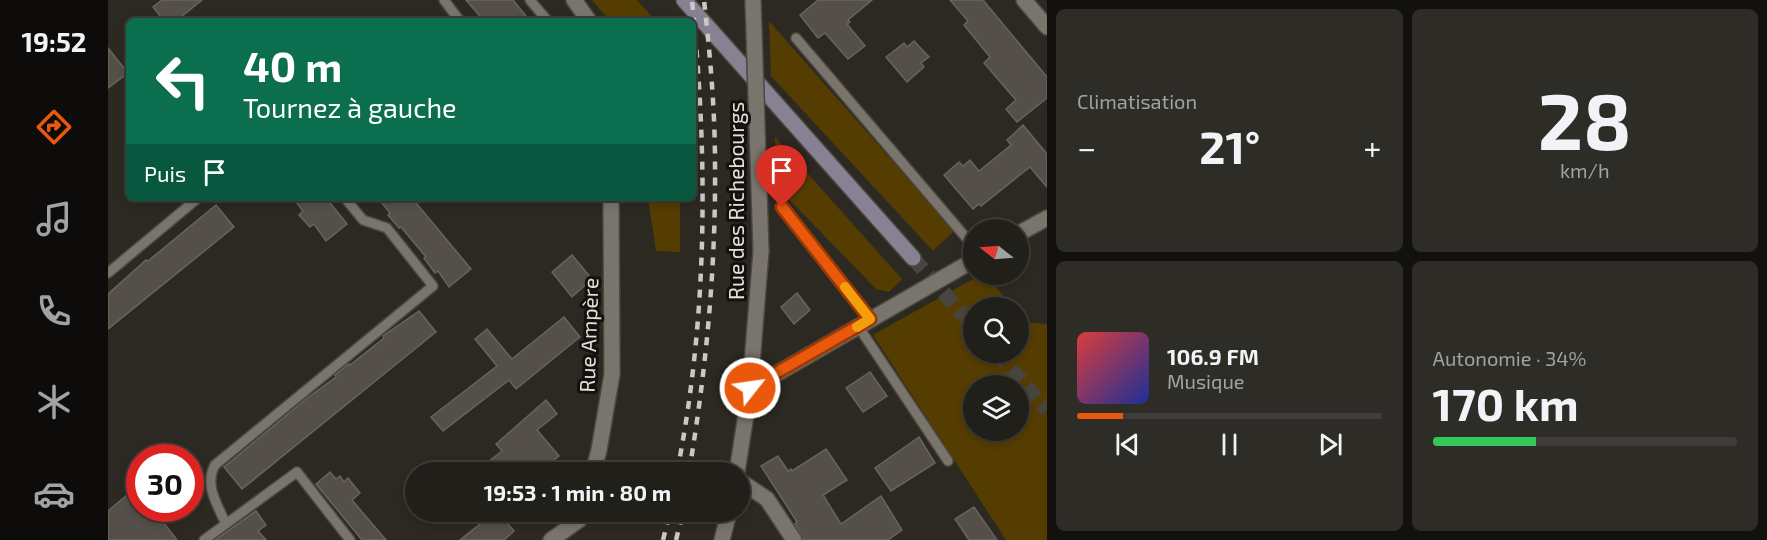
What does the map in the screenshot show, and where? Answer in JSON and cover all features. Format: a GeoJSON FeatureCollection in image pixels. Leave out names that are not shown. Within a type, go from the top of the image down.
{"type":"FeatureCollection","features":[{"type":"Feature","properties":{"kind":"main road"},"geometry":{"type":"LineString","coordinates":[[684,0],[913,258]]}},
{"type":"Feature","properties":{"kind":"street"},"geometry":{"type":"LineString","coordinates":[[574,0],[587,18]]}},
{"type":"Feature","properties":{"kind":"street","name":"Rue des Richebourgs"},"geometry":{"type":"LineString","coordinates":[[739,462],[750,388],[761,251],[753,0]]}},
{"type":"Feature","properties":{"kind":"street"},"geometry":{"type":"LineString","coordinates":[[1024,0],[1047,27]]}},
{"type":"Feature","properties":{"kind":"street","name":"Rue Ampère"},"geometry":{"type":"LineString","coordinates":[[596,462],[612,374],[611,201]]}},
{"type":"Feature","properties":{"kind":"street"},"geometry":{"type":"LineString","coordinates":[[1029,228],[1047,218]]}},
{"type":"Feature","properties":{"kind":"street"},"geometry":{"type":"LineString","coordinates":[[750,388],[963,266]]}},
{"type":"Feature","properties":{"kind":"street"},"geometry":{"type":"LineString","coordinates":[[750,488],[767,499],[794,540]]}},
{"type":"Feature","properties":{"kind":"street"},"geometry":{"type":"LineString","coordinates":[[551,540],[573,522]]}},
{"type":"Feature","properties":{"kind":"street"},"geometry":{"type":"LineString","coordinates":[[722,540],[726,522]]}},
{"type":"Feature","properties":{"kind":"lane"},"geometry":{"type":"LineString","coordinates":[[444,0],[458,18]]}},
{"type":"Feature","properties":{"kind":"lane"},"geometry":{"type":"LineString","coordinates":[[530,0],[545,18]]}},
{"type":"Feature","properties":{"kind":"lane"},"geometry":{"type":"LineString","coordinates":[[796,38],[963,234]]}},
{"type":"Feature","properties":{"kind":"lane"},"geometry":{"type":"LineString","coordinates":[[108,273],[194,201]]}},
{"type":"Feature","properties":{"kind":"lane"},"geometry":{"type":"LineString","coordinates":[[226,524],[210,482],[211,472],[215,465],[433,286],[387,228],[363,220],[347,201]]}},
{"type":"Feature","properties":{"kind":"lane"},"geometry":{"type":"LineString","coordinates":[[782,207],[864,323],[948,461]]}},
{"type":"Feature","properties":{"kind":"lane"},"geometry":{"type":"LineString","coordinates":[[204,540],[297,472],[350,540]]}},
{"type":"Feature","properties":{"kind":"shaded area"},"geometry":{"type":"Polygon","coordinates":[[[592,0],[637,0],[653,18],[607,18],[592,0]]]}},
{"type":"Feature","properties":{"kind":"shaded area"},"geometry":{"type":"Polygon","coordinates":[[[769,21],[954,231],[933,251],[771,76],[769,21]]]}},
{"type":"Feature","properties":{"kind":"shaded area"},"geometry":{"type":"Polygon","coordinates":[[[775,137],[902,279],[889,292],[876,289],[776,186],[775,137]]]}},
{"type":"Feature","properties":{"kind":"shaded area"},"geometry":{"type":"Polygon","coordinates":[[[648,201],[680,201],[680,252],[656,251],[648,201]]]}},
{"type":"Feature","properties":{"kind":"shaded area"},"geometry":{"type":"Polygon","coordinates":[[[963,285],[995,285],[1004,297],[963,297],[963,363],[1029,363],[1029,323],[1047,324],[1047,540],[1006,540],[873,335],[963,285]]]}},
{"type":"Feature","properties":{"kind":"building"},"geometry":{"type":"Polygon","coordinates":[[[162,0],[202,0],[180,18],[162,18],[153,7],[162,0]]]}},
{"type":"Feature","properties":{"kind":"building"},"geometry":{"type":"Polygon","coordinates":[[[466,0],[513,0],[528,18],[481,18],[466,0]]]}},
{"type":"Feature","properties":{"kind":"building"},"geometry":{"type":"Polygon","coordinates":[[[818,0],[872,0],[848,20],[850,22],[847,24],[865,46],[848,59],[825,33],[818,38],[800,15],[818,0]]]}},
{"type":"Feature","properties":{"kind":"building"},"geometry":{"type":"Polygon","coordinates":[[[950,0],[983,0],[1047,77],[1047,98],[1017,122],[1006,109],[1016,100],[984,63],[990,57],[964,25],[968,21],[950,0]]]}},
{"type":"Feature","properties":{"kind":"building"},"geometry":{"type":"Polygon","coordinates":[[[914,41],[929,57],[921,63],[924,67],[907,82],[886,57],[904,43],[907,47],[914,41]]]}},
{"type":"Feature","properties":{"kind":"building"},"geometry":{"type":"Polygon","coordinates":[[[108,48],[126,70],[126,74],[108,88],[108,48]]]}},
{"type":"Feature","properties":{"kind":"building"},"geometry":{"type":"Polygon","coordinates":[[[1023,125],[1047,154],[1047,187],[1030,167],[981,206],[979,204],[973,209],[944,175],[959,162],[963,166],[970,160],[979,171],[1011,145],[1007,140],[1023,125]]]}},
{"type":"Feature","properties":{"kind":"building"},"geometry":{"type":"Polygon","coordinates":[[[295,201],[328,201],[347,224],[326,241],[314,224],[310,227],[299,215],[303,211],[295,201]]]}},
{"type":"Feature","properties":{"kind":"building"},"geometry":{"type":"Polygon","coordinates":[[[380,201],[414,201],[471,269],[449,287],[438,271],[435,273],[424,258],[426,257],[401,227],[399,228],[388,215],[390,213],[380,201]]]}},
{"type":"Feature","properties":{"kind":"building"},"geometry":{"type":"Polygon","coordinates":[[[216,205],[234,227],[108,329],[108,294],[146,260],[148,261],[216,205]]]}},
{"type":"Feature","properties":{"kind":"building"},"geometry":{"type":"Polygon","coordinates":[[[572,255],[592,279],[572,297],[552,272],[572,255]]]}},
{"type":"Feature","properties":{"kind":"building"},"geometry":{"type":"Polygon","coordinates":[[[797,293],[810,310],[794,324],[781,307],[797,293]]]}},
{"type":"Feature","properties":{"kind":"building"},"geometry":{"type":"Polygon","coordinates":[[[419,311],[436,332],[242,489],[224,467],[336,377],[335,375],[348,364],[350,365],[384,338],[383,336],[419,311]]]}},
{"type":"Feature","properties":{"kind":"building"},"geometry":{"type":"Polygon","coordinates":[[[564,317],[580,337],[516,389],[509,380],[443,431],[431,417],[497,366],[475,339],[487,329],[512,359],[564,317]]]}},
{"type":"Feature","properties":{"kind":"building"},"geometry":{"type":"Polygon","coordinates":[[[870,372],[887,396],[863,412],[846,388],[870,372]]]}},
{"type":"Feature","properties":{"kind":"building"},"geometry":{"type":"Polygon","coordinates":[[[546,400],[557,414],[537,430],[559,456],[551,462],[488,462],[502,451],[496,444],[546,400]]]}},
{"type":"Feature","properties":{"kind":"building"},"geometry":{"type":"Polygon","coordinates":[[[919,437],[935,463],[891,491],[875,468],[919,437]]]}},
{"type":"Feature","properties":{"kind":"building"},"geometry":{"type":"Polygon","coordinates":[[[826,449],[847,480],[823,495],[841,524],[881,496],[902,530],[888,540],[804,540],[795,524],[797,522],[761,466],[778,456],[788,471],[791,469],[792,471],[826,449]]]}},
{"type":"Feature","properties":{"kind":"building"},"geometry":{"type":"Polygon","coordinates":[[[330,472],[336,479],[340,476],[344,482],[348,478],[360,493],[352,500],[386,540],[362,540],[316,484],[330,472]]]}},
{"type":"Feature","properties":{"kind":"building"},"geometry":{"type":"Polygon","coordinates":[[[126,496],[126,522],[163,522],[177,540],[108,540],[108,511],[126,496]]]}},
{"type":"Feature","properties":{"kind":"building"},"geometry":{"type":"Polygon","coordinates":[[[974,507],[997,540],[969,540],[955,519],[974,507]]]}},
{"type":"Feature","properties":{"kind":"building"},"geometry":{"type":"Polygon","coordinates":[[[256,511],[266,525],[258,531],[266,540],[215,540],[256,511]]]}},
{"type":"Feature","properties":{"kind":"building"},"geometry":{"type":"Polygon","coordinates":[[[482,522],[506,522],[514,531],[504,540],[460,540],[482,522]]]}},
{"type":"Feature","properties":{"kind":"tunnel"},"geometry":{"type":"LineString","coordinates":[[913,258],[963,315]]}},
{"type":"Feature","properties":{"kind":"tunnel"},"geometry":{"type":"LineString","coordinates":[[1006,363],[1047,410]]}},
{"type":"Feature","properties":{"kind":"railway"},"geometry":{"type":"LineString","coordinates":[[692,0],[694,18]]}},
{"type":"Feature","properties":{"kind":"railway"},"geometry":{"type":"LineString","coordinates":[[690,462],[705,357],[714,241],[714,123],[704,0]]}},
{"type":"Feature","properties":{"kind":"railway"},"geometry":{"type":"LineString","coordinates":[[679,462],[695,355],[700,296],[702,177],[696,47]]}},
{"type":"Feature","properties":{"kind":"railway"},"geometry":{"type":"LineString","coordinates":[[663,540],[668,522]]}},
{"type":"Feature","properties":{"kind":"railway"},"geometry":{"type":"LineString","coordinates":[[676,540],[680,522]]}},
{"type":"Feature","properties":{"kind":"slow traffic"},"geometry":{"type":"LineString","coordinates":[[845,287],[870,319],[857,327]]}},
{"type":"Feature","properties":{"kind":"route"},"geometry":{"type":"LineString","coordinates":[[750,388],[870,319],[782,207]]}}]}
